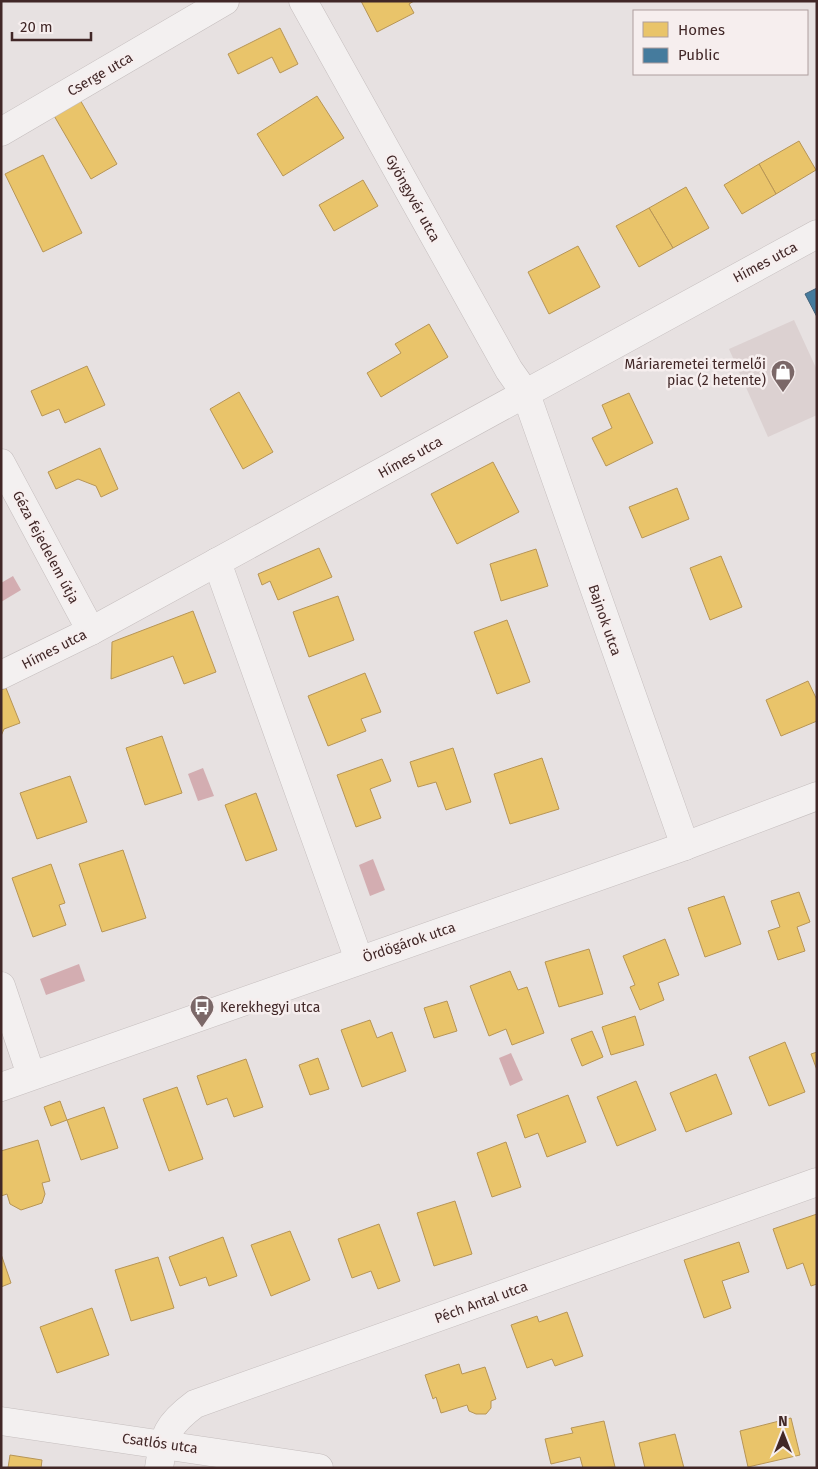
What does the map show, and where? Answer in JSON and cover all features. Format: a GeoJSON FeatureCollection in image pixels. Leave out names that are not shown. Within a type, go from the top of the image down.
{"type":"FeatureCollection","features":[{"type":"Feature","properties":{"kind":"street","name":"Cserge utca"},"geometry":{"type":"LineString","coordinates":[[1,132],[225,1]]}},
{"type":"Feature","properties":{"kind":"street","name":"Gyöngyvér utca"},"geometry":{"type":"LineString","coordinates":[[303,1],[509,370],[526,394]]}},
{"type":"Feature","properties":{"kind":"street","name":"Hímes utca"},"geometry":{"type":"LineString","coordinates":[[1,675],[91,630],[217,562],[817,234]]}},
{"type":"Feature","properties":{"kind":"street","name":"Bajnok utca"},"geometry":{"type":"LineString","coordinates":[[526,394],[685,846]]}},
{"type":"Feature","properties":{"kind":"street","name":"Géza fejedelem útja"},"geometry":{"type":"LineString","coordinates":[[1,463],[91,630]]}},
{"type":"Feature","properties":{"kind":"street"},"geometry":{"type":"LineString","coordinates":[[217,562],[359,960]]}},
{"type":"Feature","properties":{"kind":"street","name":"Ördögárok utca"},"geometry":{"type":"LineString","coordinates":[[1,1087],[685,846],[817,796]]}},
{"type":"Feature","properties":{"kind":"street"},"geometry":{"type":"LineString","coordinates":[[1,986],[31,1076]]}},
{"type":"Feature","properties":{"kind":"street","name":"Péch Antal utca"},"geometry":{"type":"LineString","coordinates":[[161,1456],[175,1419],[195,1404],[817,1182]]}},
{"type":"Feature","properties":{"kind":"street","name":"Csatlós utca"},"geometry":{"type":"LineString","coordinates":[[1,1421],[161,1456],[319,1468]]}},
{"type":"Feature","properties":{"kind":"shaded area","name":"Máriaremetei termelői piac (2 hetente)"},"geometry":{"type":"Polygon","coordinates":[[[794,320],[817,370],[817,415],[768,437],[729,349],[794,320]]]}},
{"type":"Feature","properties":{"kind":"shaded area"},"geometry":{"type":"Polygon","coordinates":[[[13,576],[21,590],[1,602],[1,583],[13,576]]]}},
{"type":"Feature","properties":{"kind":"shaded area"},"geometry":{"type":"Polygon","coordinates":[[[203,768],[214,796],[198,801],[188,774],[203,768]]]}},
{"type":"Feature","properties":{"kind":"shaded area"},"geometry":{"type":"Polygon","coordinates":[[[373,859],[385,890],[370,896],[359,865],[373,859]]]}},
{"type":"Feature","properties":{"kind":"shaded area"},"geometry":{"type":"Polygon","coordinates":[[[79,964],[85,981],[46,995],[40,979],[79,964]]]}},
{"type":"Feature","properties":{"kind":"shaded area"},"geometry":{"type":"Polygon","coordinates":[[[511,1053],[523,1080],[510,1086],[499,1058],[511,1053]]]}},
{"type":"Feature","properties":{"kind":"building: Homes"},"geometry":{"type":"Polygon","coordinates":[[[361,1],[414,1],[409,4],[414,13],[377,32],[361,1]]]}},
{"type":"Feature","properties":{"kind":"building: Homes"},"geometry":{"type":"Polygon","coordinates":[[[280,28],[298,64],[280,73],[272,57],[238,74],[228,54],[280,28]]]}},
{"type":"Feature","properties":{"kind":"building: Homes"},"geometry":{"type":"Polygon","coordinates":[[[317,96],[344,138],[283,176],[257,134],[317,96]]]}},
{"type":"Feature","properties":{"kind":"building: Homes"},"geometry":{"type":"Polygon","coordinates":[[[79,98],[117,164],[91,179],[53,114],[79,98]]]}},
{"type":"Feature","properties":{"kind":"building: Homes"},"geometry":{"type":"Polygon","coordinates":[[[799,141],[816,170],[776,194],[759,164],[799,141]]]}},
{"type":"Feature","properties":{"kind":"building: Homes"},"geometry":{"type":"Polygon","coordinates":[[[43,155],[82,233],[43,252],[5,174],[43,155]]]}},
{"type":"Feature","properties":{"kind":"building: Homes"},"geometry":{"type":"Polygon","coordinates":[[[759,164],[776,194],[742,214],[724,185],[759,164]]]}},
{"type":"Feature","properties":{"kind":"building: Homes"},"geometry":{"type":"Polygon","coordinates":[[[363,180],[378,206],[334,231],[319,205],[363,180]]]}},
{"type":"Feature","properties":{"kind":"building: Homes"},"geometry":{"type":"Polygon","coordinates":[[[686,187],[709,228],[673,248],[649,208],[686,187]]]}},
{"type":"Feature","properties":{"kind":"building: Homes"},"geometry":{"type":"Polygon","coordinates":[[[649,208],[673,248],[639,267],[616,226],[649,208]]]}},
{"type":"Feature","properties":{"kind":"building: Homes"},"geometry":{"type":"Polygon","coordinates":[[[578,246],[600,287],[549,314],[528,272],[578,246]]]}},
{"type":"Feature","properties":{"kind":"building: Homes"},"geometry":{"type":"Polygon","coordinates":[[[429,324],[448,357],[381,397],[367,373],[401,353],[395,344],[429,324]]]}},
{"type":"Feature","properties":{"kind":"building: Homes"},"geometry":{"type":"Polygon","coordinates":[[[87,366],[105,405],[65,423],[59,409],[42,416],[31,391],[87,366]]]}},
{"type":"Feature","properties":{"kind":"building: Homes"},"geometry":{"type":"Polygon","coordinates":[[[239,392],[273,452],[243,469],[210,409],[239,392]]]}},
{"type":"Feature","properties":{"kind":"building: Homes"},"geometry":{"type":"Polygon","coordinates":[[[629,393],[653,443],[606,466],[592,438],[612,428],[602,405],[629,393]]]}},
{"type":"Feature","properties":{"kind":"building: Homes"},"geometry":{"type":"Polygon","coordinates":[[[100,448],[118,489],[101,497],[96,486],[78,479],[56,489],[48,472],[100,448]]]}},
{"type":"Feature","properties":{"kind":"building: Homes"},"geometry":{"type":"Polygon","coordinates":[[[493,462],[519,512],[457,544],[431,494],[493,462]]]}},
{"type":"Feature","properties":{"kind":"building: Homes"},"geometry":{"type":"Polygon","coordinates":[[[677,488],[689,519],[642,538],[629,507],[677,488]]]}},
{"type":"Feature","properties":{"kind":"building: Homes"},"geometry":{"type":"Polygon","coordinates":[[[319,548],[332,577],[278,600],[270,581],[262,585],[258,574],[319,548]]]}},
{"type":"Feature","properties":{"kind":"building: Homes"},"geometry":{"type":"Polygon","coordinates":[[[536,549],[548,586],[501,601],[490,564],[536,549]]]}},
{"type":"Feature","properties":{"kind":"building: Homes"},"geometry":{"type":"Polygon","coordinates":[[[721,556],[742,607],[710,620],[690,568],[721,556]]]}},
{"type":"Feature","properties":{"kind":"building: Homes"},"geometry":{"type":"Polygon","coordinates":[[[338,596],[354,640],[309,657],[293,612],[338,596]]]}},
{"type":"Feature","properties":{"kind":"building: Homes"},"geometry":{"type":"Polygon","coordinates":[[[193,611],[216,672],[184,684],[173,656],[111,679],[112,642],[193,611]]]}},
{"type":"Feature","properties":{"kind":"building: Homes"},"geometry":{"type":"Polygon","coordinates":[[[507,620],[530,682],[497,694],[474,632],[507,620]]]}},
{"type":"Feature","properties":{"kind":"building: Homes"},"geometry":{"type":"Polygon","coordinates":[[[365,673],[381,712],[361,719],[366,731],[328,746],[308,696],[365,673]]]}},
{"type":"Feature","properties":{"kind":"building: Homes"},"geometry":{"type":"Polygon","coordinates":[[[808,681],[817,700],[817,721],[781,736],[766,700],[808,681]]]}},
{"type":"Feature","properties":{"kind":"building: Homes"},"geometry":{"type":"Polygon","coordinates":[[[6,688],[20,723],[4,729],[1,736],[1,690],[6,688]]]}},
{"type":"Feature","properties":{"kind":"building: Homes"},"geometry":{"type":"Polygon","coordinates":[[[162,736],[182,793],[145,805],[126,748],[162,736]]]}},
{"type":"Feature","properties":{"kind":"building: Homes"},"geometry":{"type":"Polygon","coordinates":[[[453,748],[471,802],[446,810],[436,782],[418,787],[410,762],[453,748]]]}},
{"type":"Feature","properties":{"kind":"building: Homes"},"geometry":{"type":"Polygon","coordinates":[[[542,758],[559,809],[510,824],[494,774],[542,758]]]}},
{"type":"Feature","properties":{"kind":"building: Homes"},"geometry":{"type":"Polygon","coordinates":[[[382,759],[391,781],[370,789],[381,818],[356,827],[337,775],[382,759]]]}},
{"type":"Feature","properties":{"kind":"building: Homes"},"geometry":{"type":"Polygon","coordinates":[[[70,776],[87,822],[37,839],[20,793],[70,776]]]}},
{"type":"Feature","properties":{"kind":"building: Homes"},"geometry":{"type":"Polygon","coordinates":[[[256,793],[277,850],[246,861],[225,805],[256,793]]]}},
{"type":"Feature","properties":{"kind":"building: Homes"},"geometry":{"type":"Polygon","coordinates":[[[123,850],[146,918],[102,932],[79,864],[123,850]]]}},
{"type":"Feature","properties":{"kind":"building: Homes"},"geometry":{"type":"Polygon","coordinates":[[[51,864],[65,903],[59,905],[66,925],[33,937],[12,878],[51,864]]]}},
{"type":"Feature","properties":{"kind":"building: Homes"},"geometry":{"type":"Polygon","coordinates":[[[799,892],[810,922],[797,927],[805,951],[778,960],[768,931],[780,927],[771,901],[799,892]]]}},
{"type":"Feature","properties":{"kind":"building: Homes"},"geometry":{"type":"Polygon","coordinates":[[[724,896],[741,944],[705,957],[688,908],[724,896]]]}},
{"type":"Feature","properties":{"kind":"building: Homes"},"geometry":{"type":"Polygon","coordinates":[[[665,939],[679,975],[658,983],[664,1000],[640,1010],[630,987],[635,985],[623,956],[665,939]]]}},
{"type":"Feature","properties":{"kind":"building: Homes"},"geometry":{"type":"Polygon","coordinates":[[[589,949],[603,994],[559,1007],[545,962],[589,949]]]}},
{"type":"Feature","properties":{"kind":"building: Homes"},"geometry":{"type":"Polygon","coordinates":[[[510,971],[518,990],[527,987],[544,1033],[512,1045],[506,1029],[489,1036],[470,986],[510,971]]]}},
{"type":"Feature","properties":{"kind":"building: Homes"},"geometry":{"type":"Polygon","coordinates":[[[447,1001],[457,1031],[434,1038],[424,1008],[447,1001]]]}},
{"type":"Feature","properties":{"kind":"building: Homes"},"geometry":{"type":"Polygon","coordinates":[[[635,1016],[644,1045],[611,1055],[602,1027],[635,1016]]]}},
{"type":"Feature","properties":{"kind":"building: Homes"},"geometry":{"type":"Polygon","coordinates":[[[370,1020],[377,1038],[392,1032],[406,1071],[362,1087],[341,1030],[370,1020]]]}},
{"type":"Feature","properties":{"kind":"building: Homes"},"geometry":{"type":"Polygon","coordinates":[[[592,1031],[603,1057],[582,1066],[571,1039],[592,1031]]]}},
{"type":"Feature","properties":{"kind":"building: Homes"},"geometry":{"type":"Polygon","coordinates":[[[785,1042],[805,1092],[769,1106],[749,1057],[785,1042]]]}},
{"type":"Feature","properties":{"kind":"building: Homes"},"geometry":{"type":"Polygon","coordinates":[[[817,1052],[817,1070],[811,1054],[817,1052]]]}},
{"type":"Feature","properties":{"kind":"building: Homes"},"geometry":{"type":"Polygon","coordinates":[[[318,1058],[329,1089],[310,1095],[299,1065],[318,1058]]]}},
{"type":"Feature","properties":{"kind":"building: Homes"},"geometry":{"type":"Polygon","coordinates":[[[246,1059],[263,1107],[234,1117],[227,1098],[207,1105],[197,1076],[246,1059]]]}},
{"type":"Feature","properties":{"kind":"building: Homes"},"geometry":{"type":"Polygon","coordinates":[[[716,1074],[732,1114],[686,1132],[670,1093],[716,1074]]]}},
{"type":"Feature","properties":{"kind":"building: Homes"},"geometry":{"type":"Polygon","coordinates":[[[636,1081],[656,1130],[617,1146],[597,1097],[636,1081]]]}},
{"type":"Feature","properties":{"kind":"building: Homes"},"geometry":{"type":"Polygon","coordinates":[[[177,1087],[203,1159],[169,1171],[143,1099],[177,1087]]]}},
{"type":"Feature","properties":{"kind":"building: Homes"},"geometry":{"type":"Polygon","coordinates":[[[568,1095],[586,1142],[547,1157],[538,1133],[525,1138],[517,1115],[568,1095]]]}},
{"type":"Feature","properties":{"kind":"building: Homes"},"geometry":{"type":"Polygon","coordinates":[[[60,1101],[67,1120],[51,1126],[44,1107],[60,1101]]]}},
{"type":"Feature","properties":{"kind":"building: Homes"},"geometry":{"type":"Polygon","coordinates":[[[104,1107],[118,1148],[81,1160],[67,1120],[104,1107]]]}},
{"type":"Feature","properties":{"kind":"building: Homes"},"geometry":{"type":"Polygon","coordinates":[[[38,1140],[50,1181],[42,1183],[45,1194],[42,1203],[21,1210],[10,1204],[7,1194],[1,1196],[1,1151],[38,1140]]]}},
{"type":"Feature","properties":{"kind":"building: Homes"},"geometry":{"type":"Polygon","coordinates":[[[506,1142],[521,1187],[492,1197],[477,1153],[506,1142]]]}},
{"type":"Feature","properties":{"kind":"building: Homes"},"geometry":{"type":"Polygon","coordinates":[[[455,1201],[472,1254],[434,1266],[417,1213],[455,1201]]]}},
{"type":"Feature","properties":{"kind":"building: Homes"},"geometry":{"type":"Polygon","coordinates":[[[817,1214],[817,1284],[811,1286],[803,1263],[787,1269],[773,1229],[817,1214]]]}},
{"type":"Feature","properties":{"kind":"building: Homes"},"geometry":{"type":"Polygon","coordinates":[[[379,1224],[400,1281],[378,1289],[371,1271],[352,1278],[338,1239],[379,1224]]]}},
{"type":"Feature","properties":{"kind":"building: Homes"},"geometry":{"type":"Polygon","coordinates":[[[290,1231],[310,1280],[271,1296],[251,1245],[290,1231]]]}},
{"type":"Feature","properties":{"kind":"building: Homes"},"geometry":{"type":"Polygon","coordinates":[[[223,1237],[237,1276],[209,1286],[206,1277],[180,1286],[169,1257],[223,1237]]]}},
{"type":"Feature","properties":{"kind":"building: Homes"},"geometry":{"type":"Polygon","coordinates":[[[739,1242],[749,1272],[722,1281],[731,1308],[704,1318],[684,1260],[739,1242]]]}},
{"type":"Feature","properties":{"kind":"building: Homes"},"geometry":{"type":"Polygon","coordinates":[[[1,1254],[11,1283],[1,1287],[1,1254]]]}},
{"type":"Feature","properties":{"kind":"building: Homes"},"geometry":{"type":"Polygon","coordinates":[[[158,1257],[174,1308],[131,1321],[115,1270],[158,1257]]]}},
{"type":"Feature","properties":{"kind":"building: Homes"},"geometry":{"type":"Polygon","coordinates":[[[92,1308],[109,1355],[57,1373],[40,1327],[92,1308]]]}},
{"type":"Feature","properties":{"kind":"building: Homes"},"geometry":{"type":"Polygon","coordinates":[[[567,1312],[583,1356],[555,1366],[552,1359],[527,1368],[511,1325],[537,1316],[539,1322],[567,1312]]]}},
{"type":"Feature","properties":{"kind":"building: Homes"},"geometry":{"type":"Polygon","coordinates":[[[459,1364],[462,1374],[485,1367],[496,1399],[491,1401],[491,1408],[486,1414],[476,1414],[469,1411],[467,1405],[441,1413],[436,1397],[433,1399],[425,1375],[459,1364]]]}},
{"type":"Feature","properties":{"kind":"building: Homes"},"geometry":{"type":"Polygon","coordinates":[[[791,1418],[800,1455],[748,1467],[740,1431],[791,1418]]]}},
{"type":"Feature","properties":{"kind":"building: Homes"},"geometry":{"type":"Polygon","coordinates":[[[604,1421],[615,1467],[583,1468],[580,1457],[551,1464],[545,1439],[573,1433],[571,1428],[604,1421]]]}},
{"type":"Feature","properties":{"kind":"building: Homes"},"geometry":{"type":"Polygon","coordinates":[[[675,1434],[684,1468],[645,1468],[639,1443],[675,1434]]]}},
{"type":"Feature","properties":{"kind":"building: Homes"},"geometry":{"type":"Polygon","coordinates":[[[10,1455],[42,1460],[41,1468],[8,1468],[10,1455]]]}},
{"type":"Feature","properties":{"kind":"building: Public"},"geometry":{"type":"Polygon","coordinates":[[[817,288],[817,317],[805,294],[817,288]]]}},
{"type":"Feature","properties":{"kind":"place","name":"Máriaremetei termelői piac (2 hetente)"},"geometry":{"type":"Point","coordinates":[783,393]}},
{"type":"Feature","properties":{"kind":"place","name":"Kerekhegyi utca"},"geometry":{"type":"Point","coordinates":[202,1028]}}]}
